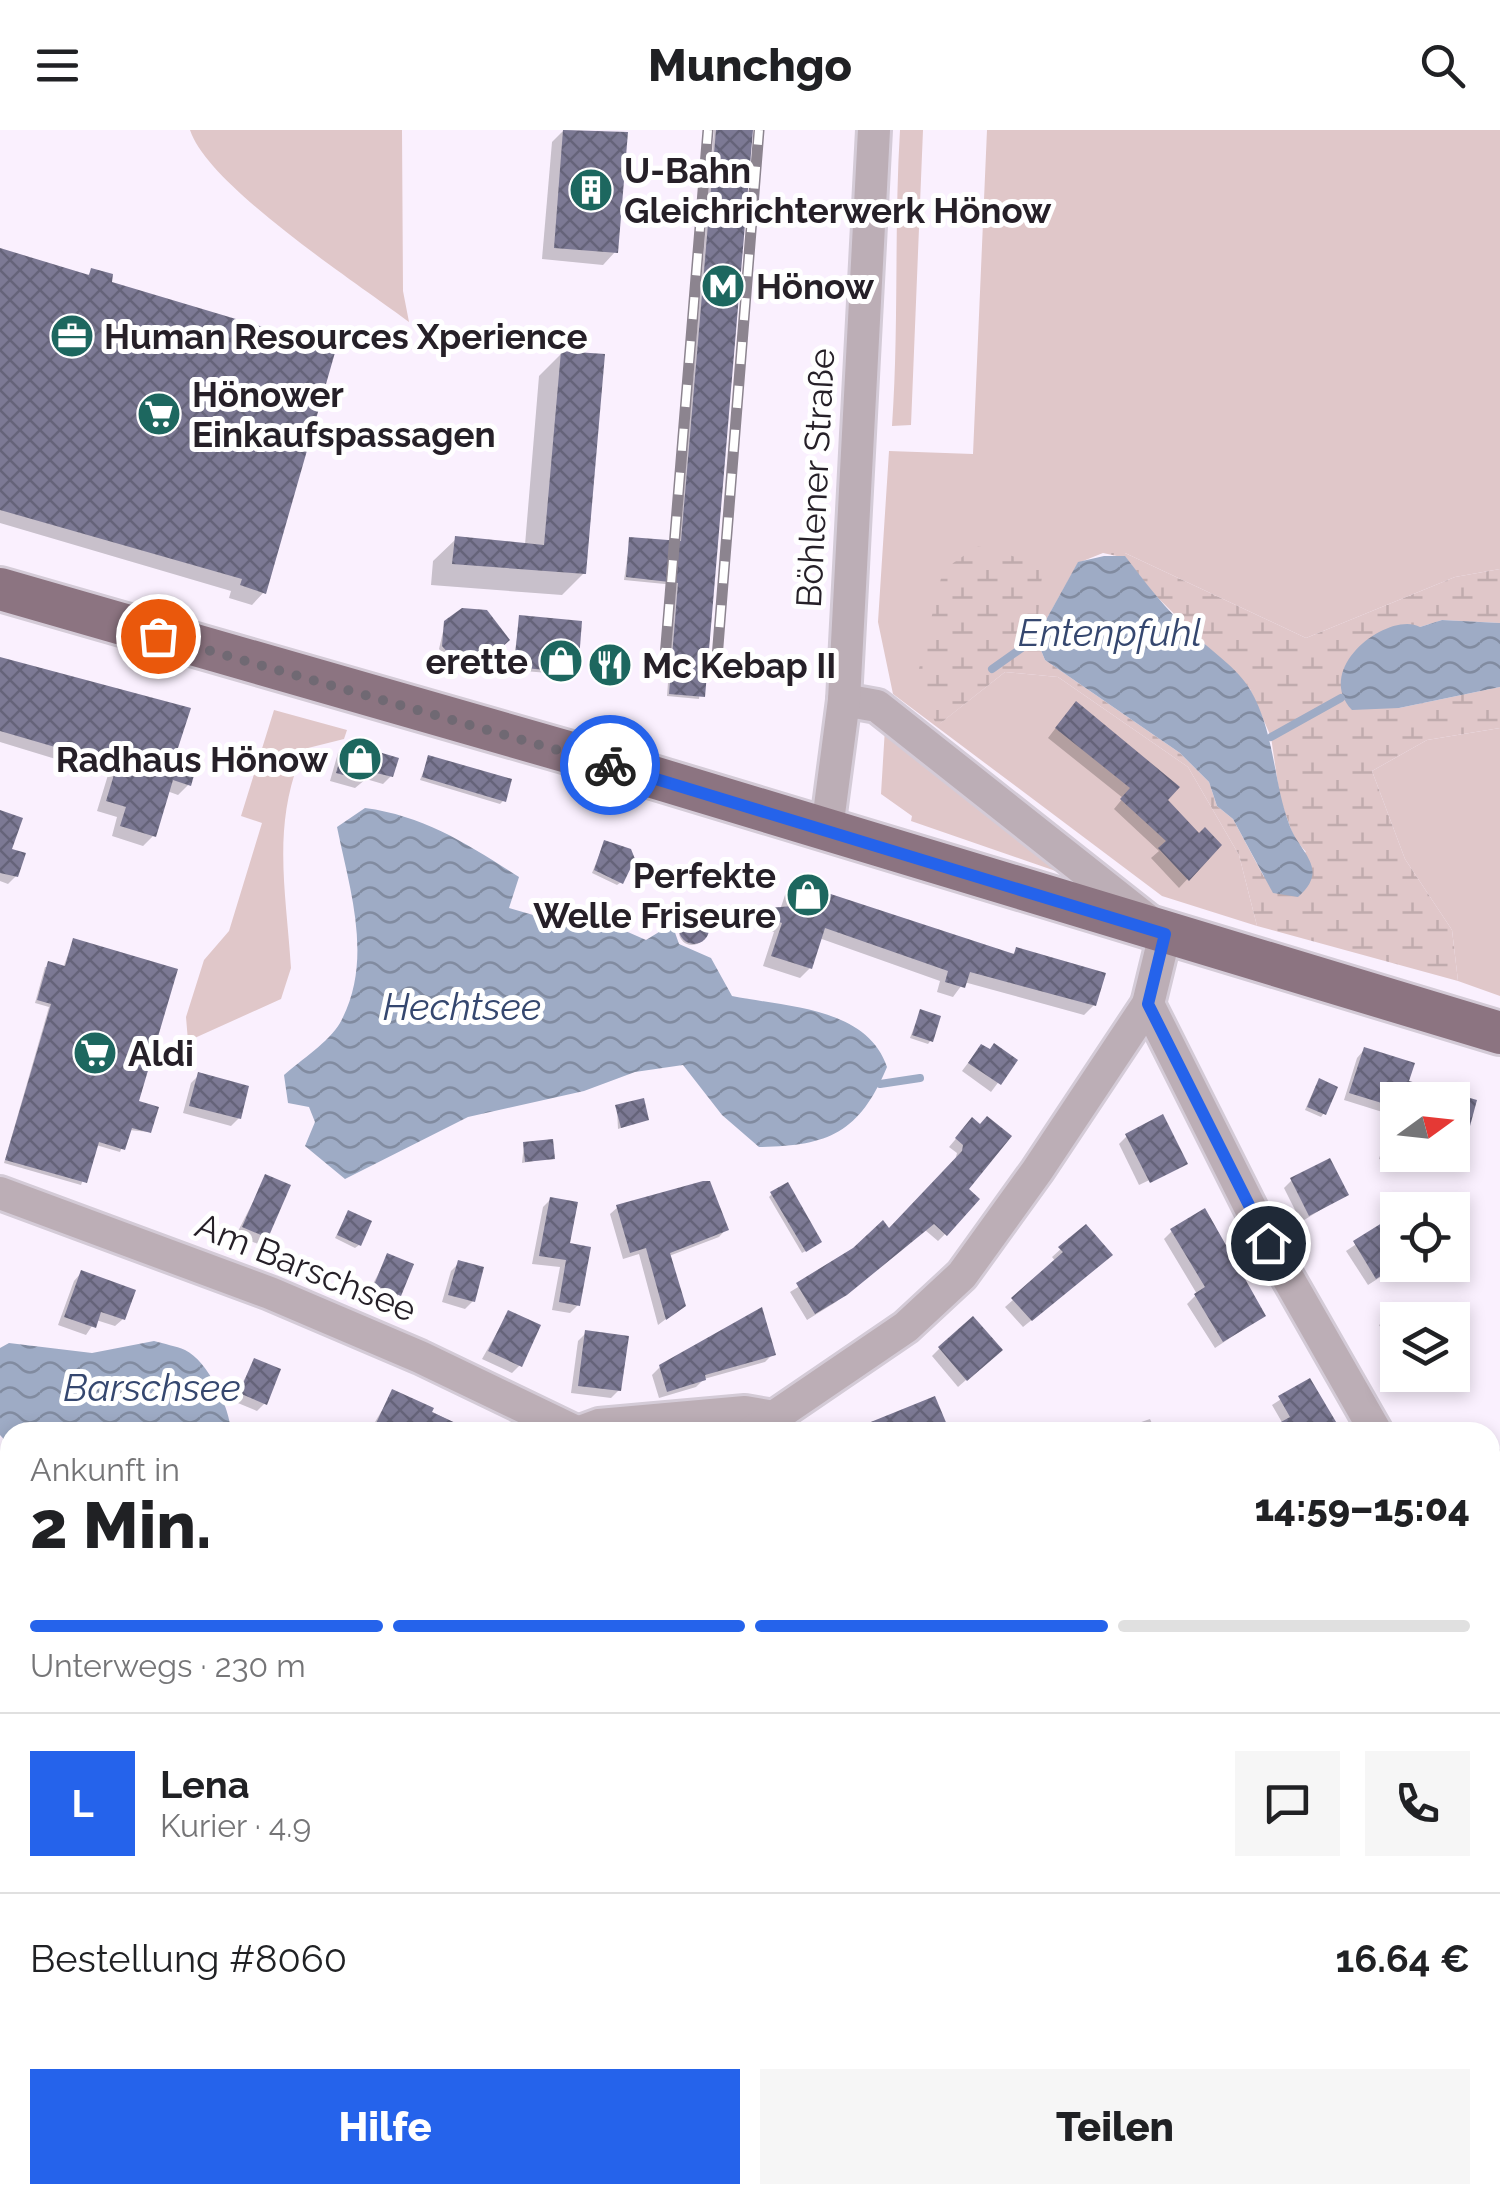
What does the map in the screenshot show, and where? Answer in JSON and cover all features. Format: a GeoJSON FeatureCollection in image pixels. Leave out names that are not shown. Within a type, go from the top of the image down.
{"type":"FeatureCollection","features":[{"type":"Feature","properties":{"kind":"main road"},"geometry":{"type":"LineString","coordinates":[[0,590],[827,829],[1500,1033]]}},
{"type":"Feature","properties":{"kind":"street","name":"Böhlener Straße"},"geometry":{"type":"LineString","coordinates":[[827,829],[844,700],[874,130]]}},
{"type":"Feature","properties":{"kind":"street"},"geometry":{"type":"LineString","coordinates":[[844,700],[876,706],[1165,934]]}},
{"type":"Feature","properties":{"kind":"street","name":"Am Barschsee"},"geometry":{"type":"LineString","coordinates":[[767,1422],[906,1326],[962,1275],[1148,1004],[1165,934]]}},
{"type":"Feature","properties":{"kind":"street"},"geometry":{"type":"LineString","coordinates":[[1148,1004],[1268,1243],[1370,1422]]}},
{"type":"Feature","properties":{"kind":"street","name":"Am Barschsee"},"geometry":{"type":"LineString","coordinates":[[0,1192],[270,1293],[420,1357],[557,1422]]}},
{"type":"Feature","properties":{"kind":"street","name":"Am Barschsee"},"geometry":{"type":"LineString","coordinates":[[632,1422],[744,1412],[759,1422]]}},
{"type":"Feature","properties":{"kind":"green space"},"geometry":{"type":"Polygon","coordinates":[[[190,130],[402,130],[403,291],[409,322],[253,205],[202,153],[190,130]]]}},
{"type":"Feature","properties":{"kind":"green space"},"geometry":{"type":"Polygon","coordinates":[[[900,130],[923,130],[911,425],[892,426],[897,204],[900,130]]]}},
{"type":"Feature","properties":{"kind":"green space"},"geometry":{"type":"Polygon","coordinates":[[[987,130],[1500,130],[1500,569],[1455,577],[1306,638],[1125,553],[1103,553],[1078,563],[1036,638],[938,725],[1005,672],[1058,677],[1188,767],[1239,855],[1257,926],[1162,896],[893,694],[878,622],[889,451],[973,454],[987,130]]]}},
{"type":"Feature","properties":{"kind":"green space"},"geometry":{"type":"Polygon","coordinates":[[[978,546],[1043,565],[1036,638],[1045,660],[1180,753],[1209,782],[1217,806],[1233,819],[1264,877],[1306,852],[1294,838],[1280,798],[1271,737],[1250,689],[1152,592],[1126,558],[1103,553],[1125,553],[1306,638],[1455,577],[1500,569],[1500,623],[1442,620],[1420,627],[1399,708],[1500,687],[1500,728],[1427,740],[1372,771],[1405,859],[1452,930],[1458,981],[1257,926],[1239,855],[1188,767],[1058,677],[1005,672],[937,726],[916,681],[943,570],[978,546]]]}},
{"type":"Feature","properties":{"kind":"green space"},"geometry":{"type":"Polygon","coordinates":[[[274,710],[347,730],[344,739],[304,749],[287,804],[283,857],[291,968],[281,999],[188,1041],[186,1017],[204,960],[229,931],[262,823],[241,816],[274,710]]]}},
{"type":"Feature","properties":{"kind":"green space"},"geometry":{"type":"Polygon","coordinates":[[[885,728],[1070,876],[911,821],[912,816],[881,794],[885,728]]]}},
{"type":"Feature","properties":{"kind":"green space"},"geometry":{"type":"Polygon","coordinates":[[[1500,728],[1500,996],[1458,981],[1452,930],[1405,859],[1372,771],[1427,740],[1500,728]]]}},
{"type":"Feature","properties":{"kind":"water","name":"Entenpfuhl"},"geometry":{"type":"Polygon","coordinates":[[[1125,556],[1156,596],[1251,691],[1265,724],[1289,824],[1310,860],[1312,877],[1298,897],[1273,893],[1233,819],[1217,806],[1209,782],[1180,753],[1045,660],[1036,638],[1078,562],[1125,556]]]}},
{"type":"Feature","properties":{"kind":"water"},"geometry":{"type":"Polygon","coordinates":[[[1442,620],[1500,623],[1500,687],[1399,708],[1352,710],[1342,693],[1342,676],[1348,660],[1360,646],[1392,627],[1420,627],[1442,620]]]}},
{"type":"Feature","properties":{"kind":"water","name":"Hechtsee"},"geometry":{"type":"Polygon","coordinates":[[[365,808],[427,825],[519,877],[509,908],[547,919],[555,900],[646,940],[672,924],[679,944],[711,958],[732,996],[822,1013],[862,1032],[877,1047],[887,1067],[876,1090],[865,1108],[838,1132],[804,1144],[759,1147],[722,1115],[683,1065],[635,1072],[584,1091],[468,1117],[345,1179],[305,1146],[315,1122],[309,1107],[288,1103],[284,1075],[335,1030],[350,999],[356,975],[356,926],[337,827],[365,808]]]}},
{"type":"Feature","properties":{"kind":"water","name":"Barschsee"},"geometry":{"type":"Polygon","coordinates":[[[154,1341],[185,1350],[209,1374],[230,1422],[0,1422],[0,1348],[9,1343],[92,1353],[154,1341]]]}},
{"type":"Feature","properties":{"kind":"building","name":"U-Bahn Gleichrichterwerk Hönow"},"geometry":{"type":"Polygon","coordinates":[[[563,130],[628,132],[618,253],[554,248],[563,130]]]}},
{"type":"Feature","properties":{"kind":"building"},"geometry":{"type":"Polygon","coordinates":[[[716,130],[753,130],[705,697],[669,694],[678,583],[626,577],[629,537],[681,541],[716,130]]]}},
{"type":"Feature","properties":{"kind":"building","name":"Hönower Einkaufspassagen"},"geometry":{"type":"Polygon","coordinates":[[[0,248],[89,275],[91,268],[113,274],[112,282],[300,338],[302,331],[324,338],[323,345],[336,349],[266,594],[240,585],[242,579],[0,510],[0,248]]]}},
{"type":"Feature","properties":{"kind":"building"},"geometry":{"type":"Polygon","coordinates":[[[561,351],[605,354],[586,574],[452,564],[455,536],[544,545],[561,351]]]}},
{"type":"Feature","properties":{"kind":"building"},"geometry":{"type":"Polygon","coordinates":[[[462,608],[487,610],[510,640],[480,667],[457,663],[442,646],[444,621],[462,608]]]}},
{"type":"Feature","properties":{"kind":"building"},"geometry":{"type":"Polygon","coordinates":[[[519,615],[582,621],[578,673],[514,667],[519,615]]]}},
{"type":"Feature","properties":{"kind":"building"},"geometry":{"type":"Polygon","coordinates":[[[0,657],[191,708],[178,748],[200,754],[191,786],[173,780],[156,837],[120,826],[126,807],[106,801],[117,765],[0,731],[0,657]]]}},
{"type":"Feature","properties":{"kind":"building"},"geometry":{"type":"Polygon","coordinates":[[[1076,701],[1180,787],[1168,800],[1199,833],[1205,827],[1222,845],[1189,881],[1158,848],[1166,841],[1120,799],[1130,788],[1055,728],[1076,701]]]}},
{"type":"Feature","properties":{"kind":"building"},"geometry":{"type":"Polygon","coordinates":[[[345,742],[399,758],[393,777],[376,773],[365,781],[336,773],[345,742]]]}},
{"type":"Feature","properties":{"kind":"building"},"geometry":{"type":"Polygon","coordinates":[[[428,755],[512,779],[506,802],[422,777],[428,755]]]}},
{"type":"Feature","properties":{"kind":"building"},"geometry":{"type":"Polygon","coordinates":[[[0,810],[23,818],[12,849],[26,853],[18,877],[0,873],[0,810]]]}},
{"type":"Feature","properties":{"kind":"building"},"geometry":{"type":"Polygon","coordinates":[[[604,840],[631,849],[635,859],[623,884],[594,870],[604,840]]]}},
{"type":"Feature","properties":{"kind":"building"},"geometry":{"type":"Polygon","coordinates":[[[794,882],[1014,954],[1016,947],[1106,973],[1096,1006],[970,972],[965,988],[945,982],[948,971],[825,928],[812,969],[771,956],[782,923],[744,910],[793,906],[787,904],[794,882]]]}},
{"type":"Feature","properties":{"kind":"building"},"geometry":{"type":"Polygon","coordinates":[[[694,914],[708,923],[709,929],[700,943],[694,944],[680,935],[679,929],[688,915],[694,914]]]}},
{"type":"Feature","properties":{"kind":"building","name":"Aldi"},"geometry":{"type":"Polygon","coordinates":[[[73,938],[178,969],[139,1101],[159,1107],[151,1133],[132,1128],[125,1150],[99,1142],[87,1183],[5,1160],[51,1004],[37,1000],[48,961],[65,966],[73,938]]]}},
{"type":"Feature","properties":{"kind":"building"},"geometry":{"type":"Polygon","coordinates":[[[920,1009],[941,1016],[933,1042],[912,1035],[920,1009]]]}},
{"type":"Feature","properties":{"kind":"building"},"geometry":{"type":"Polygon","coordinates":[[[994,1043],[1018,1060],[1001,1085],[968,1063],[981,1044],[990,1049],[994,1043]]]}},
{"type":"Feature","properties":{"kind":"building"},"geometry":{"type":"Polygon","coordinates":[[[1364,1047],[1415,1063],[1409,1081],[1413,1082],[1380,1082],[1380,1102],[1349,1093],[1364,1047]]]}},
{"type":"Feature","properties":{"kind":"building"},"geometry":{"type":"Polygon","coordinates":[[[198,1072],[249,1086],[241,1119],[189,1106],[198,1072]]]}},
{"type":"Feature","properties":{"kind":"building"},"geometry":{"type":"Polygon","coordinates":[[[1319,1078],[1338,1087],[1326,1115],[1307,1107],[1319,1078]]]}},
{"type":"Feature","properties":{"kind":"building"},"geometry":{"type":"Polygon","coordinates":[[[644,1098],[649,1120],[621,1128],[615,1105],[644,1098]]]}},
{"type":"Feature","properties":{"kind":"building"},"geometry":{"type":"Polygon","coordinates":[[[1470,1098],[1477,1100],[1470,1126],[1470,1098]]]}},
{"type":"Feature","properties":{"kind":"building"},"geometry":{"type":"Polygon","coordinates":[[[1163,1114],[1188,1164],[1150,1183],[1125,1134],[1163,1114]]]}},
{"type":"Feature","properties":{"kind":"building"},"geometry":{"type":"Polygon","coordinates":[[[987,1116],[1012,1136],[969,1189],[980,1199],[947,1236],[934,1224],[847,1295],[815,1314],[796,1283],[853,1248],[883,1220],[889,1228],[962,1151],[963,1145],[955,1138],[972,1117],[980,1124],[987,1116]]]}},
{"type":"Feature","properties":{"kind":"building"},"geometry":{"type":"Polygon","coordinates":[[[553,1139],[555,1159],[525,1162],[523,1142],[553,1139]]]}},
{"type":"Feature","properties":{"kind":"building"},"geometry":{"type":"Polygon","coordinates":[[[1330,1158],[1349,1195],[1309,1216],[1290,1178],[1330,1158]]]}},
{"type":"Feature","properties":{"kind":"building"},"geometry":{"type":"Polygon","coordinates":[[[265,1174],[291,1185],[268,1238],[242,1227],[265,1174]]]}},
{"type":"Feature","properties":{"kind":"building"},"geometry":{"type":"Polygon","coordinates":[[[710,1181],[729,1230],[670,1253],[686,1306],[666,1320],[646,1248],[630,1253],[616,1205],[710,1181]]]}},
{"type":"Feature","properties":{"kind":"building"},"geometry":{"type":"Polygon","coordinates":[[[788,1182],[822,1242],[806,1252],[770,1192],[788,1182]]]}},
{"type":"Feature","properties":{"kind":"building"},"geometry":{"type":"Polygon","coordinates":[[[550,1197],[578,1202],[570,1243],[591,1247],[580,1306],[559,1302],[566,1260],[539,1256],[550,1197]]]}},
{"type":"Feature","properties":{"kind":"building"},"geometry":{"type":"Polygon","coordinates":[[[1205,1208],[1266,1316],[1223,1342],[1194,1294],[1205,1287],[1170,1229],[1205,1208]]]}},
{"type":"Feature","properties":{"kind":"building"},"geometry":{"type":"Polygon","coordinates":[[[348,1210],[372,1221],[361,1246],[337,1235],[348,1210]]]}},
{"type":"Feature","properties":{"kind":"building"},"geometry":{"type":"Polygon","coordinates":[[[1086,1224],[1113,1255],[1032,1321],[1011,1298],[1063,1252],[1058,1247],[1086,1224]]]}},
{"type":"Feature","properties":{"kind":"building"},"geometry":{"type":"Polygon","coordinates":[[[1380,1224],[1380,1276],[1376,1279],[1353,1241],[1380,1224]]]}},
{"type":"Feature","properties":{"kind":"building"},"geometry":{"type":"Polygon","coordinates":[[[387,1253],[414,1264],[401,1296],[374,1285],[387,1253]]]}},
{"type":"Feature","properties":{"kind":"building"},"geometry":{"type":"Polygon","coordinates":[[[458,1260],[484,1267],[475,1302],[448,1295],[458,1260]]]}},
{"type":"Feature","properties":{"kind":"building"},"geometry":{"type":"Polygon","coordinates":[[[81,1270],[136,1290],[125,1320],[101,1312],[96,1328],[64,1317],[81,1270]]]}},
{"type":"Feature","properties":{"kind":"building"},"geometry":{"type":"Polygon","coordinates":[[[762,1307],[776,1355],[705,1375],[706,1380],[667,1392],[659,1365],[762,1307]]]}},
{"type":"Feature","properties":{"kind":"building"},"geometry":{"type":"Polygon","coordinates":[[[508,1310],[541,1325],[522,1367],[488,1351],[508,1310]]]}},
{"type":"Feature","properties":{"kind":"building"},"geometry":{"type":"Polygon","coordinates":[[[973,1316],[1003,1350],[967,1381],[938,1347],[973,1316]]]}},
{"type":"Feature","properties":{"kind":"building"},"geometry":{"type":"Polygon","coordinates":[[[585,1330],[629,1336],[621,1391],[578,1386],[585,1330]]]}},
{"type":"Feature","properties":{"kind":"building"},"geometry":{"type":"Polygon","coordinates":[[[254,1358],[281,1369],[267,1405],[239,1393],[254,1358]]]}},
{"type":"Feature","properties":{"kind":"building"},"geometry":{"type":"Polygon","coordinates":[[[1310,1378],[1336,1422],[1281,1422],[1290,1417],[1278,1396],[1310,1378]]]}},
{"type":"Feature","properties":{"kind":"building"},"geometry":{"type":"Polygon","coordinates":[[[392,1389],[434,1408],[432,1412],[454,1422],[377,1422],[392,1389]]]}},
{"type":"Feature","properties":{"kind":"building"},"geometry":{"type":"Polygon","coordinates":[[[935,1396],[946,1422],[871,1422],[935,1396]]]}},
{"type":"Feature","properties":{"kind":"waterway"},"geometry":{"type":"LineString","coordinates":[[992,669],[1036,638]]}},
{"type":"Feature","properties":{"kind":"waterway"},"geometry":{"type":"LineString","coordinates":[[1271,737],[1341,698]]}},
{"type":"Feature","properties":{"kind":"waterway"},"geometry":{"type":"LineString","coordinates":[[880,1084],[920,1078]]}},
{"type":"Feature","properties":{"kind":"railway"},"geometry":{"type":"LineString","coordinates":[[664,670],[708,130]]}},
{"type":"Feature","properties":{"kind":"railway"},"geometry":{"type":"LineString","coordinates":[[716,671],[759,130]]}},
{"type":"Feature","properties":{"kind":"way so far"},"geometry":{"type":"LineString","coordinates":[[158,636],[610,765]]}},
{"type":"Feature","properties":{"kind":"place","name":"U-Bahn Gleichrichterwerk Hönow"},"geometry":{"type":"Point","coordinates":[591,190]}},
{"type":"Feature","properties":{"kind":"place","name":"Hönow"},"geometry":{"type":"Point","coordinates":[723,286]}},
{"type":"Feature","properties":{"kind":"place","name":"Human Resources Xperience"},"geometry":{"type":"Point","coordinates":[72,336]}},
{"type":"Feature","properties":{"kind":"place","name":"Hönower Einkaufspassagen"},"geometry":{"type":"Point","coordinates":[159,414]}},
{"type":"Feature","properties":{"kind":"place","name":"erette"},"geometry":{"type":"Point","coordinates":[561,661]}},
{"type":"Feature","properties":{"kind":"place","name":"Mc Kebap II"},"geometry":{"type":"Point","coordinates":[610,665]}},
{"type":"Feature","properties":{"kind":"place","name":"Radhaus Hönow"},"geometry":{"type":"Point","coordinates":[360,759]}},
{"type":"Feature","properties":{"kind":"place","name":"Perfekte Welle Friseure"},"geometry":{"type":"Point","coordinates":[808,895]}},
{"type":"Feature","properties":{"kind":"place","name":"Aldi"},"geometry":{"type":"Point","coordinates":[95,1053]}},
{"type":"Feature","properties":{"kind":"route"},"geometry":{"type":"LineString","coordinates":[[610,765],[1165,934],[1148,1004],[1268,1243]]}}]}
